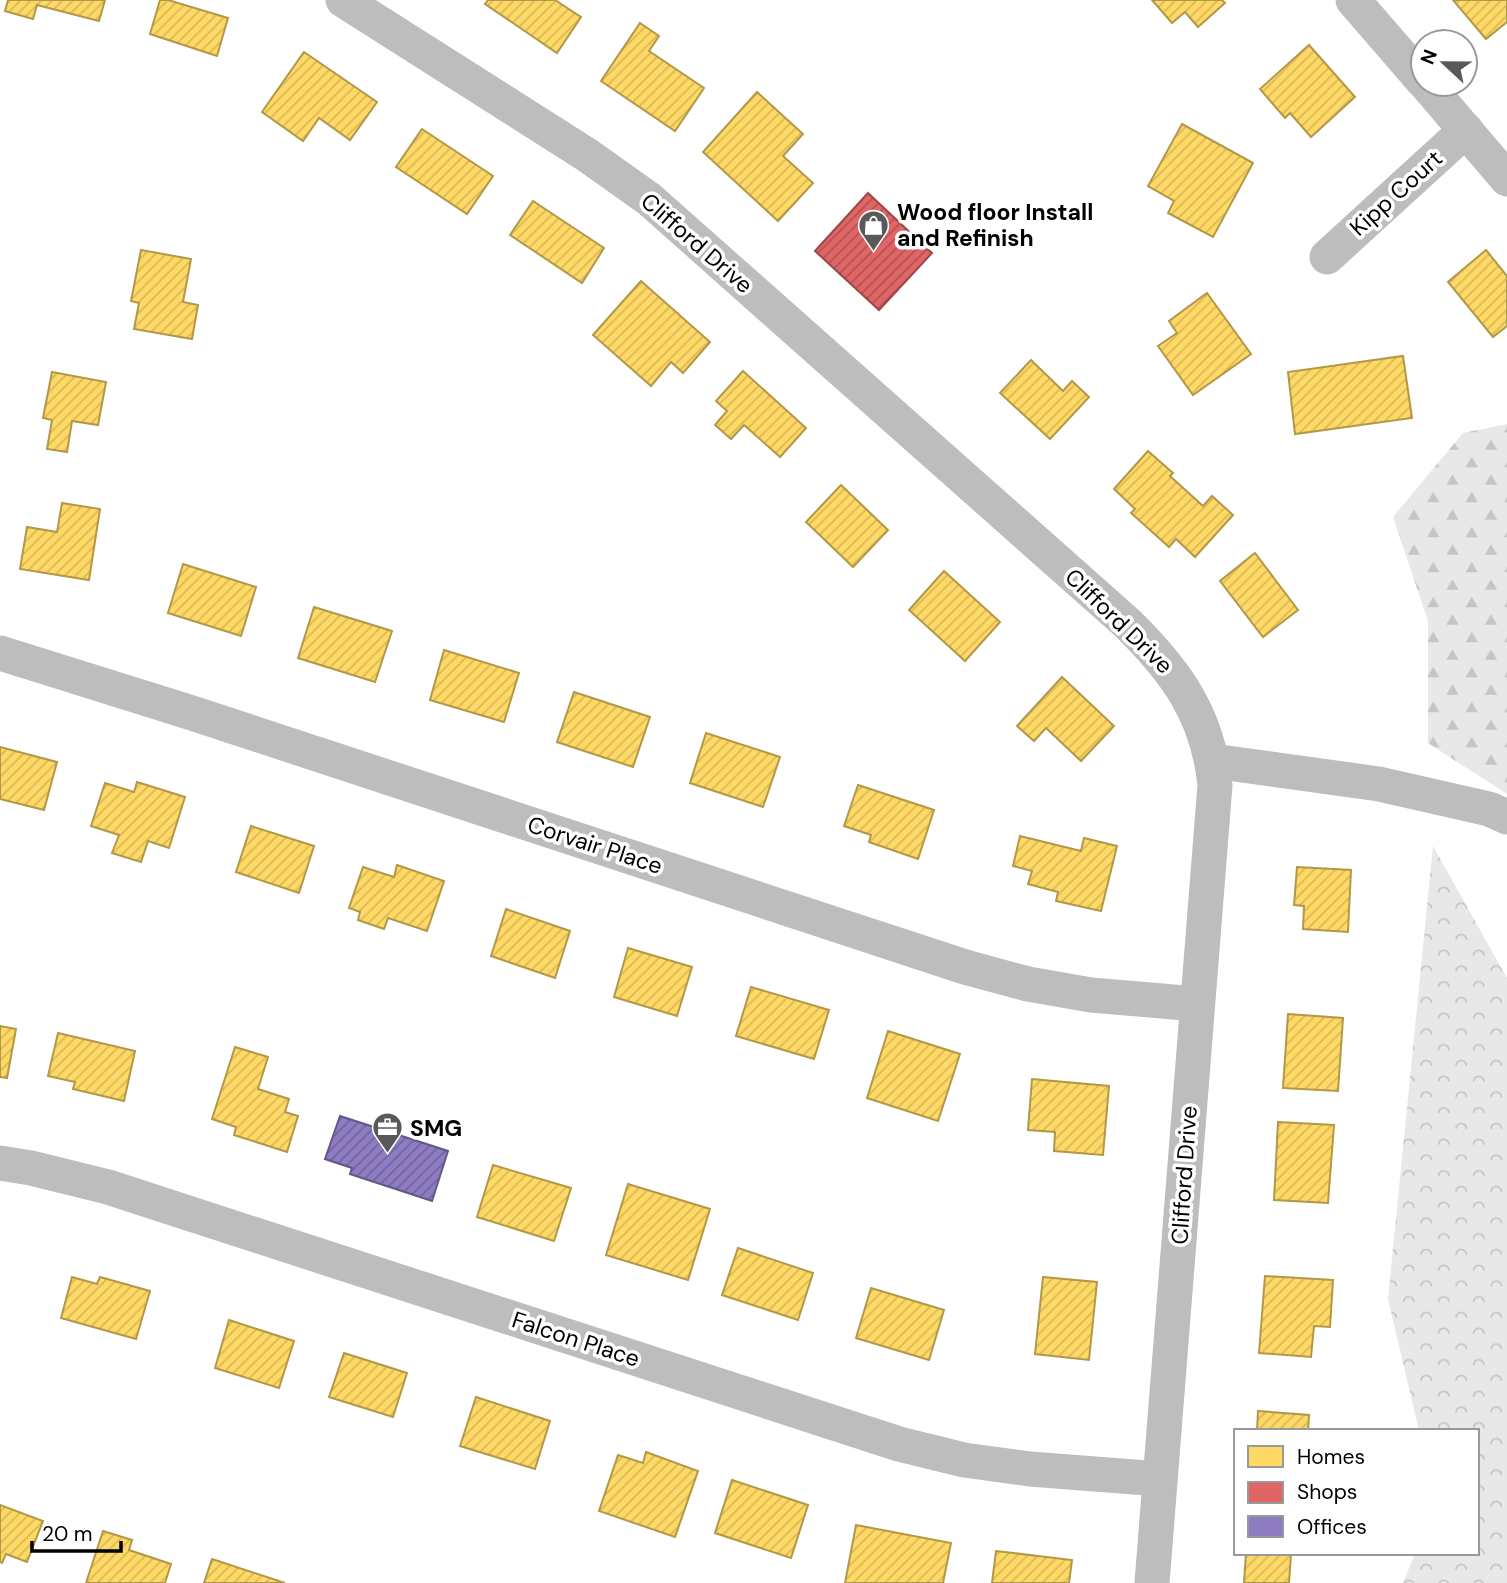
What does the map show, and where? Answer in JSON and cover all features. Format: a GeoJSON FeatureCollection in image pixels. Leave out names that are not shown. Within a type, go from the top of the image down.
{"type":"FeatureCollection","features":[{"type":"Feature","properties":{"kind":"street","name":"Clifford Drive"},"geometry":{"type":"LineString","coordinates":[[342,0],[587,155],[649,199],[1151,647],[1184,688],[1202,724],[1213,761],[1215,785],[1152,1583]]}},
{"type":"Feature","properties":{"kind":"street"},"geometry":{"type":"LineString","coordinates":[[1353,0],[1409,65]]}},
{"type":"Feature","properties":{"kind":"street"},"geometry":{"type":"LineString","coordinates":[[1438,98],[1507,179]]}},
{"type":"Feature","properties":{"kind":"street","name":"Kipp Court"},"geometry":{"type":"LineString","coordinates":[[1326,257],[1466,130]]}},
{"type":"Feature","properties":{"kind":"street","name":"Corvair Place"},"geometry":{"type":"LineString","coordinates":[[0,653],[192,713],[965,967],[1028,984],[1091,995],[1197,1004]]}},
{"type":"Feature","properties":{"kind":"street"},"geometry":{"type":"LineString","coordinates":[[1213,761],[1379,784],[1489,809],[1507,817]]}},
{"type":"Feature","properties":{"kind":"street","name":"Falcon Place"},"geometry":{"type":"LineString","coordinates":[[0,1163],[108,1187],[899,1444],[964,1460],[1030,1469],[1160,1479]]}},
{"type":"Feature","properties":{"kind":"green space"},"geometry":{"type":"Polygon","coordinates":[[[1507,424],[1507,794],[1428,743],[1428,621],[1393,517],[1463,433],[1507,424]]]}},
{"type":"Feature","properties":{"kind":"green space"},"geometry":{"type":"Polygon","coordinates":[[[1433,846],[1507,978],[1507,1583],[1403,1583],[1414,1555],[1479,1555],[1479,1429],[1419,1429],[1388,1299],[1433,846]]]}},
{"type":"Feature","properties":{"kind":"building: Homes"},"geometry":{"type":"Polygon","coordinates":[[[8,0],[105,0],[99,21],[37,5],[33,19],[5,11],[8,0]]]}},
{"type":"Feature","properties":{"kind":"building: Homes"},"geometry":{"type":"Polygon","coordinates":[[[160,0],[228,18],[217,56],[150,34],[160,0]]]}},
{"type":"Feature","properties":{"kind":"building: Homes"},"geometry":{"type":"Polygon","coordinates":[[[488,0],[555,0],[581,17],[557,53],[485,4],[488,0]]]}},
{"type":"Feature","properties":{"kind":"building: Homes"},"geometry":{"type":"Polygon","coordinates":[[[1152,0],[1222,0],[1225,3],[1198,27],[1185,12],[1172,23],[1152,0]]]}},
{"type":"Feature","properties":{"kind":"building: Homes"},"geometry":{"type":"Polygon","coordinates":[[[1453,0],[1507,0],[1507,22],[1486,39],[1453,0]]]}},
{"type":"Feature","properties":{"kind":"building: Homes"},"geometry":{"type":"Polygon","coordinates":[[[640,23],[659,36],[649,51],[704,88],[675,131],[601,81],[640,23]]]}},
{"type":"Feature","properties":{"kind":"building: Homes"},"geometry":{"type":"Polygon","coordinates":[[[1309,45],[1355,97],[1311,137],[1290,113],[1285,118],[1260,89],[1309,45]]]}},
{"type":"Feature","properties":{"kind":"building: Homes"},"geometry":{"type":"Polygon","coordinates":[[[304,52],[377,102],[350,140],[319,118],[303,141],[262,112],[304,52]]]}},
{"type":"Feature","properties":{"kind":"building: Homes"},"geometry":{"type":"Polygon","coordinates":[[[757,92],[803,134],[783,156],[813,183],[778,221],[703,152],[757,92]]]}},
{"type":"Feature","properties":{"kind":"building: Homes"},"geometry":{"type":"Polygon","coordinates":[[[1182,124],[1253,163],[1213,237],[1168,213],[1174,201],[1148,186],[1182,124]]]}},
{"type":"Feature","properties":{"kind":"building: Homes"},"geometry":{"type":"Polygon","coordinates":[[[422,129],[493,176],[467,214],[396,167],[422,129]]]}},
{"type":"Feature","properties":{"kind":"building: Homes"},"geometry":{"type":"Polygon","coordinates":[[[533,201],[604,248],[582,283],[510,235],[533,201]]]}},
{"type":"Feature","properties":{"kind":"building: Homes"},"geometry":{"type":"Polygon","coordinates":[[[141,250],[191,259],[183,302],[198,305],[192,339],[134,329],[139,303],[131,301],[141,250]]]}},
{"type":"Feature","properties":{"kind":"building: Homes"},"geometry":{"type":"Polygon","coordinates":[[[1486,250],[1507,276],[1507,326],[1493,337],[1448,282],[1486,250]]]}},
{"type":"Feature","properties":{"kind":"building: Homes"},"geometry":{"type":"Polygon","coordinates":[[[641,281],[710,342],[683,373],[671,362],[651,386],[593,335],[641,281]]]}},
{"type":"Feature","properties":{"kind":"building: Homes"},"geometry":{"type":"Polygon","coordinates":[[[1207,293],[1251,354],[1193,395],[1158,346],[1177,333],[1169,321],[1207,293]]]}},
{"type":"Feature","properties":{"kind":"building: Homes"},"geometry":{"type":"Polygon","coordinates":[[[1403,356],[1412,418],[1295,434],[1288,372],[1403,356]]]}},
{"type":"Feature","properties":{"kind":"building: Homes"},"geometry":{"type":"Polygon","coordinates":[[[1031,360],[1063,391],[1072,381],[1089,397],[1050,439],[1000,393],[1031,360]]]}},
{"type":"Feature","properties":{"kind":"building: Homes"},"geometry":{"type":"Polygon","coordinates":[[[743,371],[806,428],[780,457],[744,425],[731,439],[715,425],[727,411],[716,401],[743,371]]]}},
{"type":"Feature","properties":{"kind":"building: Homes"},"geometry":{"type":"Polygon","coordinates":[[[52,372],[106,382],[98,425],[72,421],[67,452],[47,449],[52,420],[43,418],[52,372]]]}},
{"type":"Feature","properties":{"kind":"building: Homes"},"geometry":{"type":"Polygon","coordinates":[[[1148,451],[1173,473],[1170,476],[1203,506],[1212,496],[1233,515],[1195,557],[1176,539],[1169,547],[1131,513],[1135,509],[1114,489],[1148,451]]]}},
{"type":"Feature","properties":{"kind":"building: Homes"},"geometry":{"type":"Polygon","coordinates":[[[841,485],[888,530],[853,567],[806,522],[841,485]]]}},
{"type":"Feature","properties":{"kind":"building: Homes"},"geometry":{"type":"Polygon","coordinates":[[[62,503],[100,509],[89,580],[20,569],[27,527],[57,532],[62,503]]]}},
{"type":"Feature","properties":{"kind":"building: Homes"},"geometry":{"type":"Polygon","coordinates":[[[1255,553],[1298,610],[1263,637],[1220,581],[1255,553]]]}},
{"type":"Feature","properties":{"kind":"building: Homes"},"geometry":{"type":"Polygon","coordinates":[[[183,564],[256,587],[241,636],[168,613],[183,564]]]}},
{"type":"Feature","properties":{"kind":"building: Homes"},"geometry":{"type":"Polygon","coordinates":[[[944,571],[1000,622],[965,661],[909,610],[944,571]]]}},
{"type":"Feature","properties":{"kind":"building: Homes"},"geometry":{"type":"Polygon","coordinates":[[[314,607],[392,631],[375,682],[298,658],[314,607]]]}},
{"type":"Feature","properties":{"kind":"building: Homes"},"geometry":{"type":"Polygon","coordinates":[[[444,650],[519,673],[504,722],[430,700],[444,650]]]}},
{"type":"Feature","properties":{"kind":"building: Homes"},"geometry":{"type":"Polygon","coordinates":[[[1062,677],[1114,726],[1081,761],[1046,728],[1034,741],[1017,726],[1062,677]]]}},
{"type":"Feature","properties":{"kind":"building: Homes"},"geometry":{"type":"Polygon","coordinates":[[[574,692],[650,717],[633,767],[557,742],[574,692]]]}},
{"type":"Feature","properties":{"kind":"building: Homes"},"geometry":{"type":"Polygon","coordinates":[[[706,733],[780,757],[763,807],[690,783],[706,733]]]}},
{"type":"Feature","properties":{"kind":"building: Homes"},"geometry":{"type":"Polygon","coordinates":[[[0,747],[57,762],[44,810],[0,799],[0,747]]]}},
{"type":"Feature","properties":{"kind":"building: Homes"},"geometry":{"type":"Polygon","coordinates":[[[137,782],[185,797],[169,848],[148,841],[141,862],[112,853],[119,835],[91,826],[105,783],[134,792],[137,782]]]}},
{"type":"Feature","properties":{"kind":"building: Homes"},"geometry":{"type":"Polygon","coordinates":[[[858,785],[934,810],[918,859],[869,842],[871,835],[844,826],[858,785]]]}},
{"type":"Feature","properties":{"kind":"building: Homes"},"geometry":{"type":"Polygon","coordinates":[[[251,826],[314,846],[299,893],[236,872],[251,826]]]}},
{"type":"Feature","properties":{"kind":"building: Homes"},"geometry":{"type":"Polygon","coordinates":[[[1020,836],[1081,851],[1084,838],[1117,846],[1101,911],[1056,901],[1058,892],[1028,884],[1032,871],[1013,866],[1020,836]]]}},
{"type":"Feature","properties":{"kind":"building: Homes"},"geometry":{"type":"Polygon","coordinates":[[[397,865],[444,881],[427,931],[388,918],[384,929],[358,920],[360,912],[349,908],[363,867],[394,877],[397,865]]]}},
{"type":"Feature","properties":{"kind":"building: Homes"},"geometry":{"type":"Polygon","coordinates":[[[1297,867],[1351,870],[1348,932],[1303,929],[1304,906],[1294,905],[1297,867]]]}},
{"type":"Feature","properties":{"kind":"building: Homes"},"geometry":{"type":"Polygon","coordinates":[[[506,909],[570,931],[555,978],[491,956],[506,909]]]}},
{"type":"Feature","properties":{"kind":"building: Homes"},"geometry":{"type":"Polygon","coordinates":[[[628,948],[692,967],[677,1016],[614,997],[628,948]]]}},
{"type":"Feature","properties":{"kind":"building: Homes"},"geometry":{"type":"Polygon","coordinates":[[[751,987],[829,1010],[814,1059],[736,1036],[751,987]]]}},
{"type":"Feature","properties":{"kind":"building: Homes"},"geometry":{"type":"Polygon","coordinates":[[[1288,1014],[1343,1018],[1338,1091],[1283,1088],[1288,1014]]]}},
{"type":"Feature","properties":{"kind":"building: Homes"},"geometry":{"type":"Polygon","coordinates":[[[0,1026],[16,1029],[7,1078],[0,1077],[0,1026]]]}},
{"type":"Feature","properties":{"kind":"building: Homes"},"geometry":{"type":"Polygon","coordinates":[[[888,1031],[960,1054],[938,1121],[867,1098],[888,1031]]]}},
{"type":"Feature","properties":{"kind":"building: Homes"},"geometry":{"type":"Polygon","coordinates":[[[58,1033],[135,1051],[124,1101],[73,1089],[75,1082],[48,1076],[58,1033]]]}},
{"type":"Feature","properties":{"kind":"building: Homes"},"geometry":{"type":"Polygon","coordinates":[[[235,1047],[268,1057],[258,1089],[289,1099],[285,1112],[298,1116],[287,1152],[234,1135],[236,1127],[212,1119],[235,1047]]]}},
{"type":"Feature","properties":{"kind":"building: Homes"},"geometry":{"type":"Polygon","coordinates":[[[1032,1079],[1109,1086],[1103,1155],[1054,1151],[1055,1132],[1028,1130],[1032,1079]]]}},
{"type":"Feature","properties":{"kind":"building: Homes"},"geometry":{"type":"Polygon","coordinates":[[[1278,1122],[1334,1125],[1328,1203],[1274,1200],[1278,1122]]]}},
{"type":"Feature","properties":{"kind":"building: Homes"},"geometry":{"type":"Polygon","coordinates":[[[493,1165],[571,1188],[554,1241],[477,1217],[493,1165]]]}},
{"type":"Feature","properties":{"kind":"building: Homes"},"geometry":{"type":"Polygon","coordinates":[[[628,1184],[710,1209],[688,1280],[606,1255],[628,1184]]]}},
{"type":"Feature","properties":{"kind":"building: Homes"},"geometry":{"type":"Polygon","coordinates":[[[738,1248],[813,1273],[798,1320],[722,1295],[738,1248]]]}},
{"type":"Feature","properties":{"kind":"building: Homes"},"geometry":{"type":"Polygon","coordinates":[[[1265,1276],[1333,1280],[1330,1327],[1314,1326],[1311,1357],[1259,1353],[1265,1276]]]}},
{"type":"Feature","properties":{"kind":"building: Homes"},"geometry":{"type":"Polygon","coordinates":[[[72,1277],[97,1284],[100,1277],[150,1291],[136,1339],[61,1318],[72,1277]]]}},
{"type":"Feature","properties":{"kind":"building: Homes"},"geometry":{"type":"Polygon","coordinates":[[[1043,1277],[1097,1282],[1089,1360],[1035,1354],[1043,1277]]]}},
{"type":"Feature","properties":{"kind":"building: Homes"},"geometry":{"type":"Polygon","coordinates":[[[871,1288],[944,1310],[929,1360],[856,1338],[871,1288]]]}},
{"type":"Feature","properties":{"kind":"building: Homes"},"geometry":{"type":"Polygon","coordinates":[[[229,1320],[294,1341],[279,1388],[215,1368],[229,1320]]]}},
{"type":"Feature","properties":{"kind":"building: Homes"},"geometry":{"type":"Polygon","coordinates":[[[344,1353],[407,1373],[393,1417],[329,1397],[344,1353]]]}},
{"type":"Feature","properties":{"kind":"building: Homes"},"geometry":{"type":"Polygon","coordinates":[[[476,1397],[550,1421],[535,1469],[460,1446],[476,1397]]]}},
{"type":"Feature","properties":{"kind":"building: Homes"},"geometry":{"type":"Polygon","coordinates":[[[1258,1411],[1309,1415],[1308,1429],[1257,1429],[1258,1411]]]}},
{"type":"Feature","properties":{"kind":"building: Homes"},"geometry":{"type":"Polygon","coordinates":[[[646,1452],[698,1471],[675,1537],[599,1511],[618,1455],[643,1463],[646,1452]]]}},
{"type":"Feature","properties":{"kind":"building: Homes"},"geometry":{"type":"Polygon","coordinates":[[[732,1480],[808,1505],[791,1558],[715,1533],[732,1480]]]}},
{"type":"Feature","properties":{"kind":"building: Homes"},"geometry":{"type":"Polygon","coordinates":[[[0,1505],[43,1521],[27,1562],[6,1554],[2,1563],[0,1562],[0,1505]]]}},
{"type":"Feature","properties":{"kind":"building: Homes"},"geometry":{"type":"Polygon","coordinates":[[[856,1525],[951,1543],[943,1583],[845,1583],[856,1525]]]}},
{"type":"Feature","properties":{"kind":"building: Homes"},"geometry":{"type":"Polygon","coordinates":[[[103,1531],[132,1540],[129,1550],[171,1564],[165,1583],[86,1583],[103,1531]]]}},
{"type":"Feature","properties":{"kind":"building: Homes"},"geometry":{"type":"Polygon","coordinates":[[[996,1551],[1072,1560],[1069,1583],[992,1583],[996,1551]]]}},
{"type":"Feature","properties":{"kind":"building: Homes"},"geometry":{"type":"Polygon","coordinates":[[[1246,1555],[1291,1555],[1289,1583],[1244,1583],[1246,1555]]]}},
{"type":"Feature","properties":{"kind":"building: Homes"},"geometry":{"type":"Polygon","coordinates":[[[212,1559],[285,1583],[204,1583],[212,1559]]]}},
{"type":"Feature","properties":{"kind":"building: Shops","name":"Wood floor Install and Refinish"},"geometry":{"type":"Polygon","coordinates":[[[868,193],[932,253],[879,310],[815,251],[868,193]]]}},
{"type":"Feature","properties":{"kind":"building: Offices","name":"SMG"},"geometry":{"type":"Polygon","coordinates":[[[340,1116],[448,1151],[432,1201],[350,1174],[352,1168],[325,1159],[340,1116]]]}},
{"type":"Feature","properties":{"kind":"place","name":"Wood floor Install and Refinish"},"geometry":{"type":"Point","coordinates":[874,252]}},
{"type":"Feature","properties":{"kind":"place","name":"SMG"},"geometry":{"type":"Point","coordinates":[387,1155]}}]}
